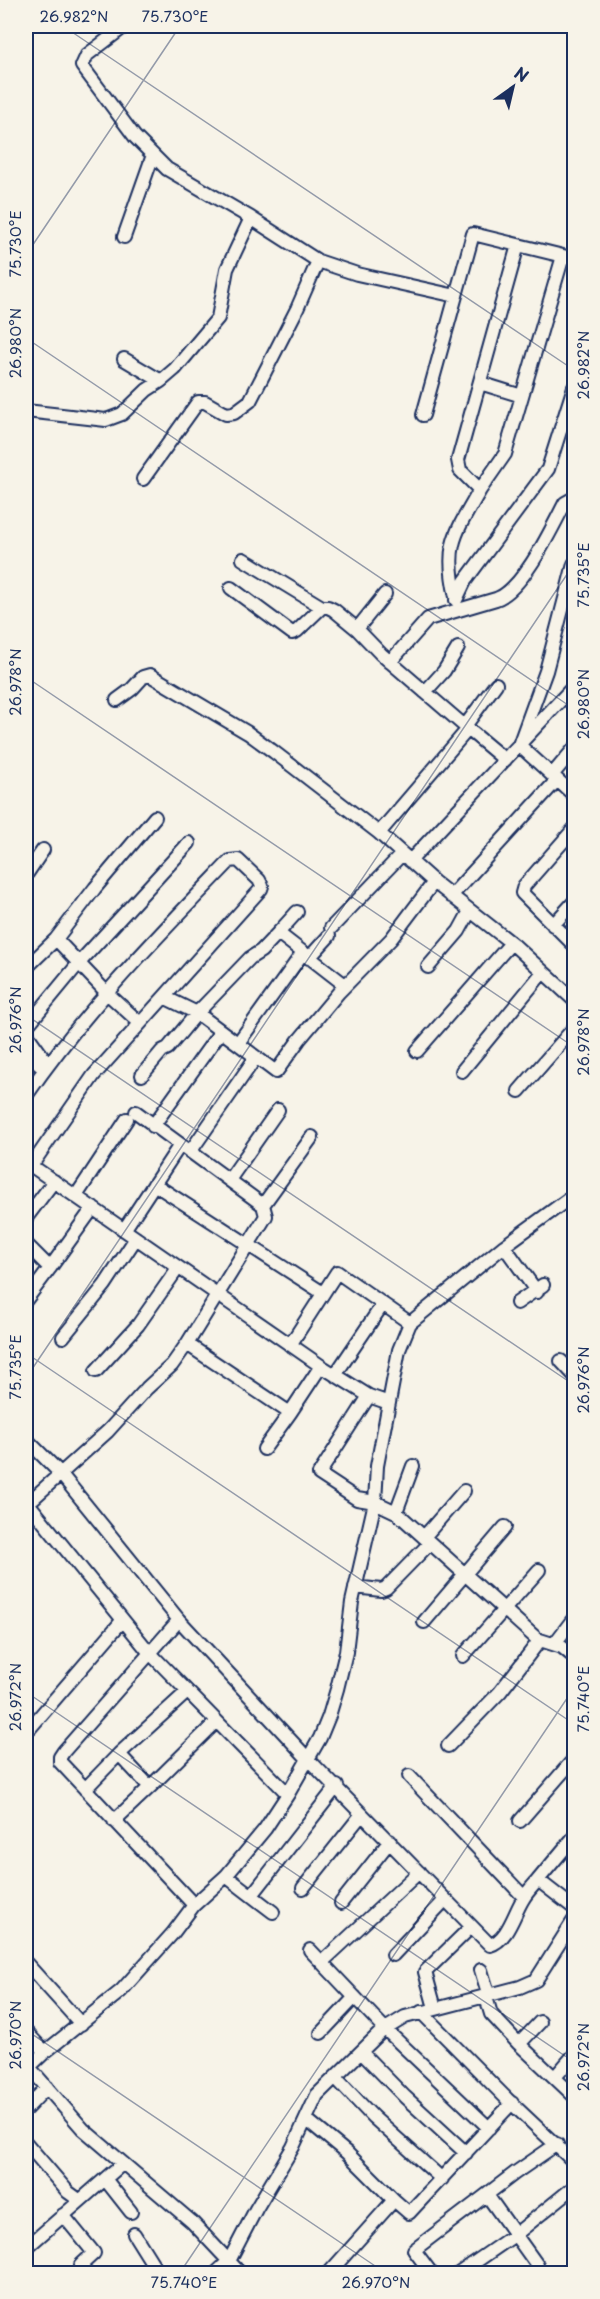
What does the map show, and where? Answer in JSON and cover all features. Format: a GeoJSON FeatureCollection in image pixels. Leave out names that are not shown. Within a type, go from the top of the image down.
{"type":"FeatureCollection","features":[{"type":"Feature","properties":{"kind":"street"},"geometry":{"type":"LineString","coordinates":[[119,28],[87,55],[82,66],[135,137],[167,169],[251,218],[318,261],[357,274],[456,296]]}},
{"type":"Feature","properties":{"kind":"street"},"geometry":{"type":"LineString","coordinates":[[124,237],[153,155]]}},
{"type":"Feature","properties":{"kind":"street"},"geometry":{"type":"LineString","coordinates":[[26,411],[106,420],[122,414],[147,390],[175,369],[218,318],[227,269],[251,218]]}},
{"type":"Feature","properties":{"kind":"street"},"geometry":{"type":"LineString","coordinates":[[423,415],[473,234],[569,258],[522,396],[505,454],[480,490],[456,534],[450,552],[451,575],[456,597],[455,611]]}},
{"type":"Feature","properties":{"kind":"street"},"geometry":{"type":"LineString","coordinates":[[480,490],[459,470],[458,460],[518,245]]}},
{"type":"Feature","properties":{"kind":"street"},"geometry":{"type":"LineString","coordinates":[[143,478],[198,402],[205,402],[226,414],[234,413],[250,401],[297,309],[318,261]]}},
{"type":"Feature","properties":{"kind":"street"},"geometry":{"type":"LineString","coordinates":[[124,359],[161,381]]}},
{"type":"Feature","properties":{"kind":"street"},"geometry":{"type":"LineString","coordinates":[[480,383],[522,396]]}},
{"type":"Feature","properties":{"kind":"street"},"geometry":{"type":"LineString","coordinates":[[456,597],[480,560],[548,469],[574,387]]}},
{"type":"Feature","properties":{"kind":"street"},"geometry":{"type":"LineString","coordinates":[[390,662],[428,619],[506,594],[527,571],[565,503],[574,498]]}},
{"type":"Feature","properties":{"kind":"street"},"geometry":{"type":"LineString","coordinates":[[243,559],[321,606],[334,610],[390,662],[505,760]]}},
{"type":"Feature","properties":{"kind":"street"},"geometry":{"type":"LineString","coordinates":[[519,745],[569,602],[574,564]]}},
{"type":"Feature","properties":{"kind":"street"},"geometry":{"type":"LineString","coordinates":[[231,588],[292,633],[297,631],[321,606]]}},
{"type":"Feature","properties":{"kind":"street"},"geometry":{"type":"LineString","coordinates":[[357,629],[385,594]]}},
{"type":"Feature","properties":{"kind":"street"},"geometry":{"type":"LineString","coordinates":[[425,692],[444,671],[458,648]]}},
{"type":"Feature","properties":{"kind":"street"},"geometry":{"type":"LineString","coordinates":[[117,700],[132,689],[142,677],[150,675],[248,733],[379,833],[434,882],[511,943],[574,1000]]}},
{"type":"Feature","properties":{"kind":"street"},"geometry":{"type":"LineString","coordinates":[[379,833],[466,728],[496,684]]}},
{"type":"Feature","properties":{"kind":"street"},"geometry":{"type":"LineString","coordinates":[[238,1043],[306,956],[505,760],[574,686]]}},
{"type":"Feature","properties":{"kind":"street"},"geometry":{"type":"LineString","coordinates":[[519,745],[574,795]]}},
{"type":"Feature","properties":{"kind":"street"},"geometry":{"type":"LineString","coordinates":[[451,896],[555,777],[574,749]]}},
{"type":"Feature","properties":{"kind":"street"},"geometry":{"type":"LineString","coordinates":[[26,968],[56,939],[95,888],[155,817]]}},
{"type":"Feature","properties":{"kind":"street"},"geometry":{"type":"LineString","coordinates":[[574,829],[522,890],[524,897],[574,945]]}},
{"type":"Feature","properties":{"kind":"street"},"geometry":{"type":"LineString","coordinates":[[46,1066],[28,1036],[27,1026],[79,963],[189,843]]}},
{"type":"Feature","properties":{"kind":"street"},"geometry":{"type":"LineString","coordinates":[[26,875],[43,850]]}},
{"type":"Feature","properties":{"kind":"street"},"geometry":{"type":"LineString","coordinates":[[26,1096],[46,1066],[159,934],[230,861],[238,860],[259,880],[261,889],[94,1076],[28,1164],[335,1375],[369,1396],[389,1403]]}},
{"type":"Feature","properties":{"kind":"street"},"geometry":{"type":"LineString","coordinates":[[164,997],[197,1014],[276,1072],[299,1040],[345,985],[391,939],[434,882]]}},
{"type":"Feature","properties":{"kind":"street"},"geometry":{"type":"LineString","coordinates":[[553,925],[574,902]]}},
{"type":"Feature","properties":{"kind":"street"},"geometry":{"type":"LineString","coordinates":[[428,967],[459,931],[470,911]]}},
{"type":"Feature","properties":{"kind":"street"},"geometry":{"type":"LineString","coordinates":[[142,1075],[250,958],[261,951],[297,912]]}},
{"type":"Feature","properties":{"kind":"street"},"geometry":{"type":"LineString","coordinates":[[279,933],[345,985]]}},
{"type":"Feature","properties":{"kind":"street"},"geometry":{"type":"LineString","coordinates":[[56,939],[107,993],[140,1023]]}},
{"type":"Feature","properties":{"kind":"street"},"geometry":{"type":"LineString","coordinates":[[417,1051],[511,943]]}},
{"type":"Feature","properties":{"kind":"street"},"geometry":{"type":"LineString","coordinates":[[462,1071],[543,972]]}},
{"type":"Feature","properties":{"kind":"street"},"geometry":{"type":"LineString","coordinates":[[519,1090],[574,1028]]}},
{"type":"Feature","properties":{"kind":"street"},"geometry":{"type":"LineString","coordinates":[[153,1126],[221,1031]]}},
{"type":"Feature","properties":{"kind":"street"},"geometry":{"type":"LineString","coordinates":[[26,1053],[46,1066]]}},
{"type":"Feature","properties":{"kind":"street"},"geometry":{"type":"LineString","coordinates":[[124,1230],[154,1184],[256,1058]]}},
{"type":"Feature","properties":{"kind":"street"},"geometry":{"type":"LineString","coordinates":[[229,1180],[278,1110]]}},
{"type":"Feature","properties":{"kind":"street"},"geometry":{"type":"LineString","coordinates":[[76,1196],[131,1116],[153,1126],[263,1205],[266,1216],[172,1365],[147,1388],[108,1431],[28,1503],[149,1652],[288,1794]]}},
{"type":"Feature","properties":{"kind":"street"},"geometry":{"type":"LineString","coordinates":[[263,1205],[312,1137]]}},
{"type":"Feature","properties":{"kind":"street"},"geometry":{"type":"LineString","coordinates":[[26,1218],[54,1181]]}},
{"type":"Feature","properties":{"kind":"street"},"geometry":{"type":"LineString","coordinates":[[154,1184],[323,1293]]}},
{"type":"Feature","properties":{"kind":"street"},"geometry":{"type":"LineString","coordinates":[[241,2274],[192,2222],[83,2129],[27,2069],[121,1991],[173,1933],[194,1905],[226,1876],[265,1829],[288,1794],[309,1760],[329,1716],[337,1689],[346,1652],[355,1587],[375,1502],[377,1466],[399,1350],[410,1323],[504,1246],[574,1195]]}},
{"type":"Feature","properties":{"kind":"street"},"geometry":{"type":"LineString","coordinates":[[26,1300],[93,1208]]}},
{"type":"Feature","properties":{"kind":"street"},"geometry":{"type":"LineString","coordinates":[[63,1337],[105,1285],[136,1238]]}},
{"type":"Feature","properties":{"kind":"street"},"geometry":{"type":"LineString","coordinates":[[26,1244],[51,1268]]}},
{"type":"Feature","properties":{"kind":"street"},"geometry":{"type":"LineString","coordinates":[[504,1246],[538,1289],[517,1303]]}},
{"type":"Feature","properties":{"kind":"street"},"geometry":{"type":"LineString","coordinates":[[96,1371],[138,1324],[178,1268]]}},
{"type":"Feature","properties":{"kind":"street"},"geometry":{"type":"LineString","coordinates":[[290,1345],[337,1272],[410,1323]]}},
{"type":"Feature","properties":{"kind":"street"},"geometry":{"type":"LineString","coordinates":[[335,1375],[383,1304]]}},
{"type":"Feature","properties":{"kind":"street"},"geometry":{"type":"LineString","coordinates":[[189,1341],[187,1344],[290,1413]]}},
{"type":"Feature","properties":{"kind":"street"},"geometry":{"type":"LineString","coordinates":[[561,1361],[574,1375]]}},
{"type":"Feature","properties":{"kind":"street"},"geometry":{"type":"LineString","coordinates":[[264,1449],[321,1365]]}},
{"type":"Feature","properties":{"kind":"street"},"geometry":{"type":"LineString","coordinates":[[369,1396],[319,1474],[357,1499],[375,1502],[396,1512],[540,1640],[555,1643],[574,1657]]}},
{"type":"Feature","properties":{"kind":"street"},"geometry":{"type":"LineString","coordinates":[[26,1438],[60,1473],[179,1620],[309,1760],[337,1786],[490,1945],[495,1944],[504,1934],[524,1897],[574,1837]]}},
{"type":"Feature","properties":{"kind":"street"},"geometry":{"type":"LineString","coordinates":[[396,1512],[413,1466]]}},
{"type":"Feature","properties":{"kind":"street"},"geometry":{"type":"LineString","coordinates":[[355,1587],[381,1590],[386,1588],[427,1540],[464,1491]]}},
{"type":"Feature","properties":{"kind":"street"},"geometry":{"type":"LineString","coordinates":[[424,1622],[505,1527]]}},
{"type":"Feature","properties":{"kind":"street"},"geometry":{"type":"LineString","coordinates":[[463,1656],[539,1570]]}},
{"type":"Feature","properties":{"kind":"street"},"geometry":{"type":"LineString","coordinates":[[555,1643],[574,1618]]}},
{"type":"Feature","properties":{"kind":"street"},"geometry":{"type":"LineString","coordinates":[[179,1620],[60,1757],[60,1762],[194,1905]]}},
{"type":"Feature","properties":{"kind":"street"},"geometry":{"type":"LineString","coordinates":[[30,1728],[122,1621]]}},
{"type":"Feature","properties":{"kind":"street"},"geometry":{"type":"LineString","coordinates":[[448,1746],[500,1692],[540,1640]]}},
{"type":"Feature","properties":{"kind":"street"},"geometry":{"type":"LineString","coordinates":[[85,1789],[119,1754],[187,1692]]}},
{"type":"Feature","properties":{"kind":"street"},"geometry":{"type":"LineString","coordinates":[[114,1821],[216,1722]]}},
{"type":"Feature","properties":{"kind":"street"},"geometry":{"type":"LineString","coordinates":[[119,1754],[150,1787]]}},
{"type":"Feature","properties":{"kind":"street"},"geometry":{"type":"LineString","coordinates":[[520,1821],[574,1759]]}},
{"type":"Feature","properties":{"kind":"street"},"geometry":{"type":"LineString","coordinates":[[409,1776],[524,1897]]}},
{"type":"Feature","properties":{"kind":"street"},"geometry":{"type":"LineString","coordinates":[[252,1895],[337,1786]]}},
{"type":"Feature","properties":{"kind":"street"},"geometry":{"type":"LineString","coordinates":[[303,1888],[362,1814]]}},
{"type":"Feature","properties":{"kind":"street"},"geometry":{"type":"LineString","coordinates":[[341,1904],[390,1842]]}},
{"type":"Feature","properties":{"kind":"street"},"geometry":{"type":"LineString","coordinates":[[322,1962],[419,1872]]}},
{"type":"Feature","properties":{"kind":"street"},"geometry":{"type":"LineString","coordinates":[[226,1876],[273,1912]]}},
{"type":"Feature","properties":{"kind":"street"},"geometry":{"type":"LineString","coordinates":[[538,1880],[574,1908]]}},
{"type":"Feature","properties":{"kind":"street"},"geometry":{"type":"LineString","coordinates":[[393,1955],[445,1900]]}},
{"type":"Feature","properties":{"kind":"street"},"geometry":{"type":"LineString","coordinates":[[214,2274],[229,2261],[256,2209],[293,2147],[317,2095],[335,2077],[386,2029],[405,2017],[520,1988],[536,1980],[574,1920]]}},
{"type":"Feature","properties":{"kind":"street"},"geometry":{"type":"LineString","coordinates":[[435,2008],[425,1972],[471,1927]]}},
{"type":"Feature","properties":{"kind":"street"},"geometry":{"type":"LineString","coordinates":[[310,1950],[386,2029],[489,2128]]}},
{"type":"Feature","properties":{"kind":"street"},"geometry":{"type":"LineString","coordinates":[[26,1963],[81,2024]]}},
{"type":"Feature","properties":{"kind":"street"},"geometry":{"type":"LineString","coordinates":[[481,1970],[491,2014],[574,2096]]}},
{"type":"Feature","properties":{"kind":"street"},"geometry":{"type":"LineString","coordinates":[[321,2033],[356,1997]]}},
{"type":"Feature","properties":{"kind":"street"},"geometry":{"type":"LineString","coordinates":[[421,2012],[574,2162]]}},
{"type":"Feature","properties":{"kind":"street"},"geometry":{"type":"LineString","coordinates":[[519,2044],[540,2022]]}},
{"type":"Feature","properties":{"kind":"street"},"geometry":{"type":"LineString","coordinates":[[26,2032],[45,2052]]}},
{"type":"Feature","properties":{"kind":"street"},"geometry":{"type":"LineString","coordinates":[[361,2052],[405,2097],[466,2153]]}},
{"type":"Feature","properties":{"kind":"street"},"geometry":{"type":"LineString","coordinates":[[555,2077],[574,2055]]}},
{"type":"Feature","properties":{"kind":"street"},"geometry":{"type":"LineString","coordinates":[[335,2077],[372,2117],[442,2179]]}},
{"type":"Feature","properties":{"kind":"street"},"geometry":{"type":"LineString","coordinates":[[26,2109],[46,2087]]}},
{"type":"Feature","properties":{"kind":"street"},"geometry":{"type":"LineString","coordinates":[[306,2119],[346,2153],[409,2213],[512,2103]]}},
{"type":"Feature","properties":{"kind":"street"},"geometry":{"type":"LineString","coordinates":[[26,2143],[68,2192],[79,2200]]}},
{"type":"Feature","properties":{"kind":"street"},"geometry":{"type":"LineString","coordinates":[[432,2274],[414,2250],[557,2144]]}},
{"type":"Feature","properties":{"kind":"street"},"geometry":{"type":"LineString","coordinates":[[26,2248],[122,2164]]}},
{"type":"Feature","properties":{"kind":"street"},"geometry":{"type":"LineString","coordinates":[[105,2179],[131,2212]]}},
{"type":"Feature","properties":{"kind":"street"},"geometry":{"type":"LineString","coordinates":[[458,2274],[516,2234],[574,2187]]}},
{"type":"Feature","properties":{"kind":"street"},"geometry":{"type":"LineString","coordinates":[[487,2195],[537,2265]]}},
{"type":"Feature","properties":{"kind":"street"},"geometry":{"type":"LineString","coordinates":[[328,2274],[394,2200]]}},
{"type":"Feature","properties":{"kind":"street"},"geometry":{"type":"LineString","coordinates":[[63,2215],[94,2253],[81,2265],[87,2274]]}},
{"type":"Feature","properties":{"kind":"street"},"geometry":{"type":"LineString","coordinates":[[134,2234],[159,2274]]}}]}
